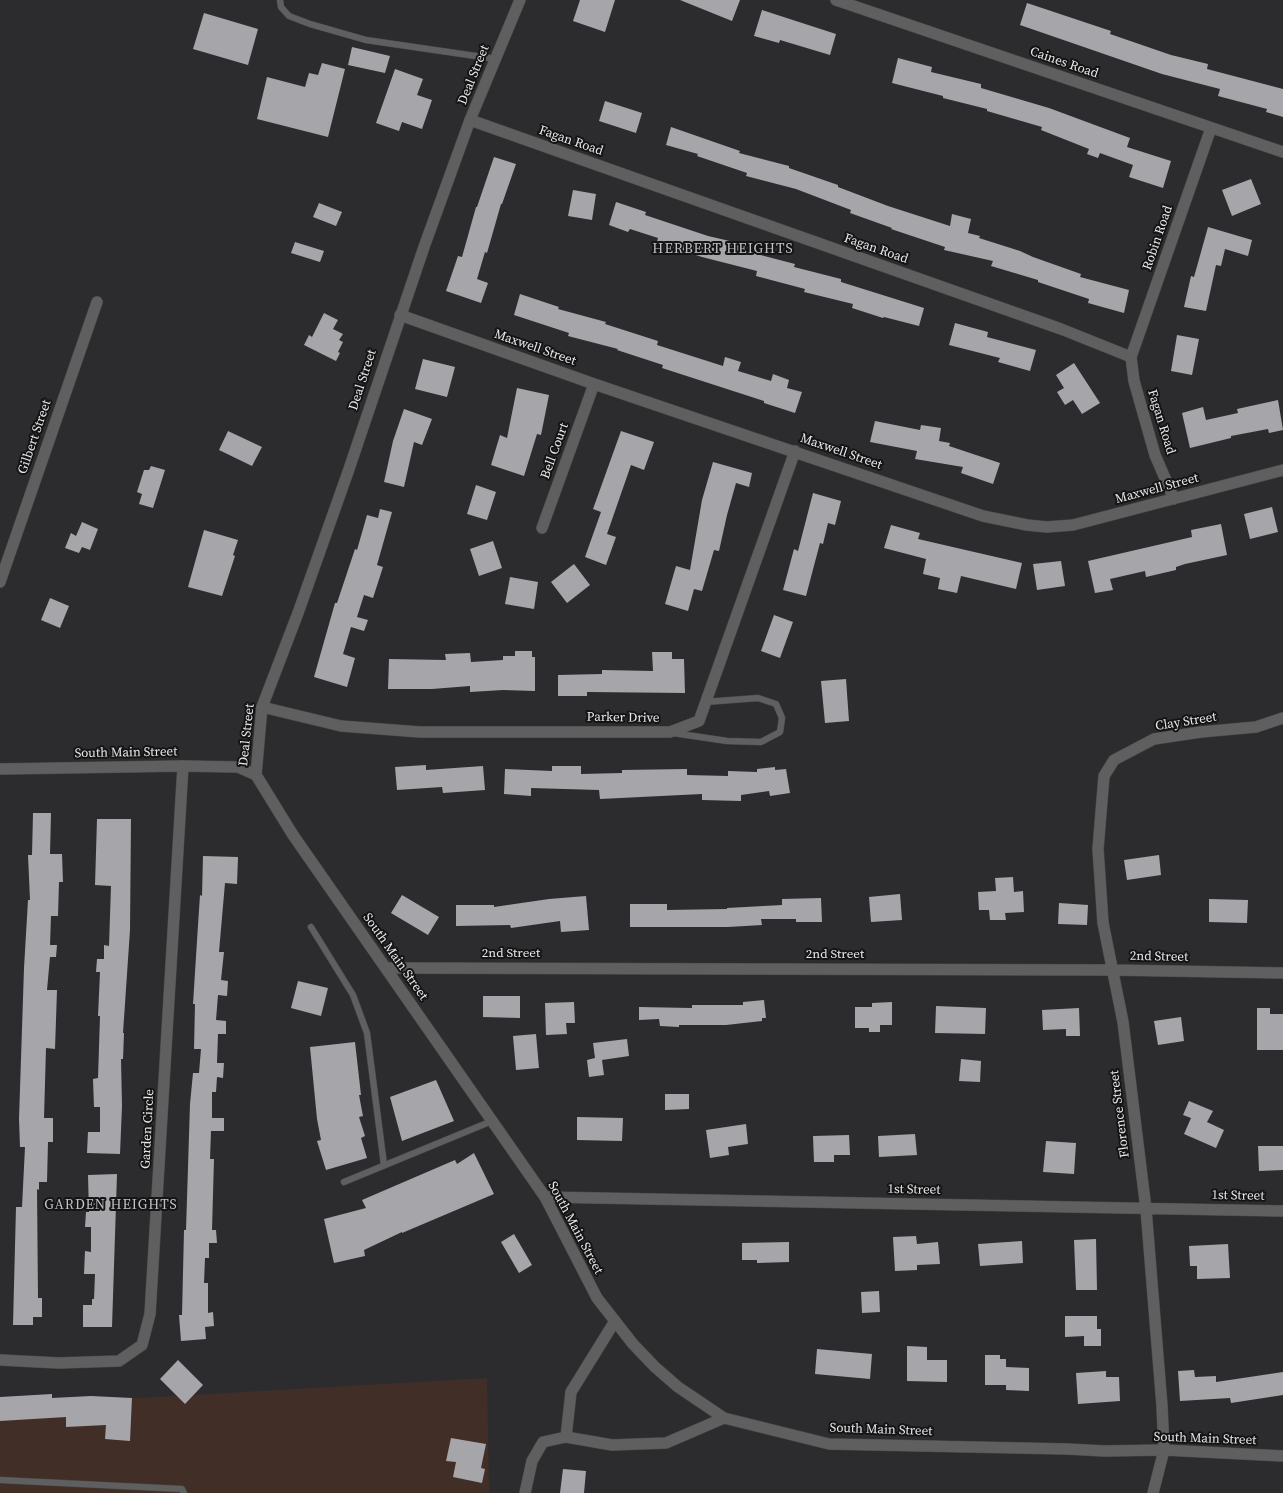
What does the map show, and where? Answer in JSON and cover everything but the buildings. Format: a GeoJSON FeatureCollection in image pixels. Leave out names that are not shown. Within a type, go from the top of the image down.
{"type":"FeatureCollection","features":[{"type":"Feature","properties":{"kind":"street","name":"Deal Street"},"geometry":{"type":"LineString","coordinates":[[256,775],[262,707],[322,546],[400,315],[470,120],[520,0]]}},
{"type":"Feature","properties":{"kind":"street","name":"Caines Road"},"geometry":{"type":"LineString","coordinates":[[836,0],[1283,152]]}},
{"type":"Feature","properties":{"kind":"street","name":"Fagan Road"},"geometry":{"type":"LineString","coordinates":[[470,120],[1054,327],[1131,358],[1134,381],[1155,455],[1174,499]]}},
{"type":"Feature","properties":{"kind":"street","name":"Robin Road"},"geometry":{"type":"LineString","coordinates":[[1131,358],[1211,128]]}},
{"type":"Feature","properties":{"kind":"street","name":"Gilbert Street"},"geometry":{"type":"LineString","coordinates":[[0,582],[96,302]]}},
{"type":"Feature","properties":{"kind":"street","name":"Maxwell Street"},"geometry":{"type":"LineString","coordinates":[[400,315],[594,384],[983,516],[1027,525],[1047,527],[1073,525],[1283,470]]}},
{"type":"Feature","properties":{"kind":"street","name":"Bell Court"},"geometry":{"type":"LineString","coordinates":[[542,528],[594,384]]}},
{"type":"Feature","properties":{"kind":"street","name":"Parker Drive"},"geometry":{"type":"LineString","coordinates":[[262,707],[341,726],[420,732],[670,732],[699,721],[795,451]]}},
{"type":"Feature","properties":{"kind":"street","name":"Clay Street"},"geometry":{"type":"LineString","coordinates":[[1104,776],[1114,760],[1154,739],[1201,732],[1256,727],[1283,718]]}},
{"type":"Feature","properties":{"kind":"street","name":"South Main Street"},"geometry":{"type":"LineString","coordinates":[[0,769],[184,766],[238,767],[256,775],[293,835],[545,1197],[597,1298],[633,1344],[655,1367],[678,1387],[724,1418],[829,1444],[1105,1451],[1164,1450],[1283,1456]]}},
{"type":"Feature","properties":{"kind":"street","name":"Garden Circle"},"geometry":{"type":"LineString","coordinates":[[0,1360],[59,1363],[119,1361],[142,1345],[150,1314],[184,766]]}},
{"type":"Feature","properties":{"kind":"street","name":"Florence Street"},"geometry":{"type":"LineString","coordinates":[[1104,776],[1098,849],[1103,923],[1123,1022],[1146,1209],[1162,1406],[1164,1450],[1153,1493]]}},
{"type":"Feature","properties":{"kind":"street","name":"2nd Street"},"geometry":{"type":"LineString","coordinates":[[386,968],[1112,970],[1283,973]]}},
{"type":"Feature","properties":{"kind":"street","name":"1st Street"},"geometry":{"type":"LineString","coordinates":[[545,1197],[1283,1211]]}},
{"type":"Feature","properties":{"kind":"street"},"geometry":{"type":"LineString","coordinates":[[566,1437],[571,1392],[614,1321]]}},
{"type":"Feature","properties":{"kind":"street"},"geometry":{"type":"LineString","coordinates":[[525,1493],[532,1461],[543,1442],[566,1437],[612,1445],[666,1443],[724,1418]]}},
{"type":"Feature","properties":{"kind":"lane"},"geometry":{"type":"LineString","coordinates":[[280,0],[281,7],[289,16],[310,24],[366,40],[496,58]]}},
{"type":"Feature","properties":{"kind":"lane"},"geometry":{"type":"LineString","coordinates":[[670,732],[727,741],[761,742],[780,732],[782,718],[776,704],[758,698],[705,702]]}},
{"type":"Feature","properties":{"kind":"lane"},"geometry":{"type":"LineString","coordinates":[[310,927],[353,995],[367,1033],[384,1165]]}},
{"type":"Feature","properties":{"kind":"lane"},"geometry":{"type":"LineString","coordinates":[[344,1182],[492,1121]]}},
{"type":"Feature","properties":{"kind":"lane"},"geometry":{"type":"LineString","coordinates":[[0,1480],[182,1489],[184,1493]]}},
{"type":"Feature","properties":{"kind":"shaded area"},"geometry":{"type":"Polygon","coordinates":[[[487,1378],[489,1493],[0,1493],[0,1406],[487,1378]]]}},
{"type":"Feature","properties":{"kind":"district","name":"HERBERT HEIGHTS"},"geometry":{"type":"Point","coordinates":[723,249]}},
{"type":"Feature","properties":{"kind":"district","name":"GARDEN HEIGHTS"},"geometry":{"type":"Point","coordinates":[111,1205]}}]}
